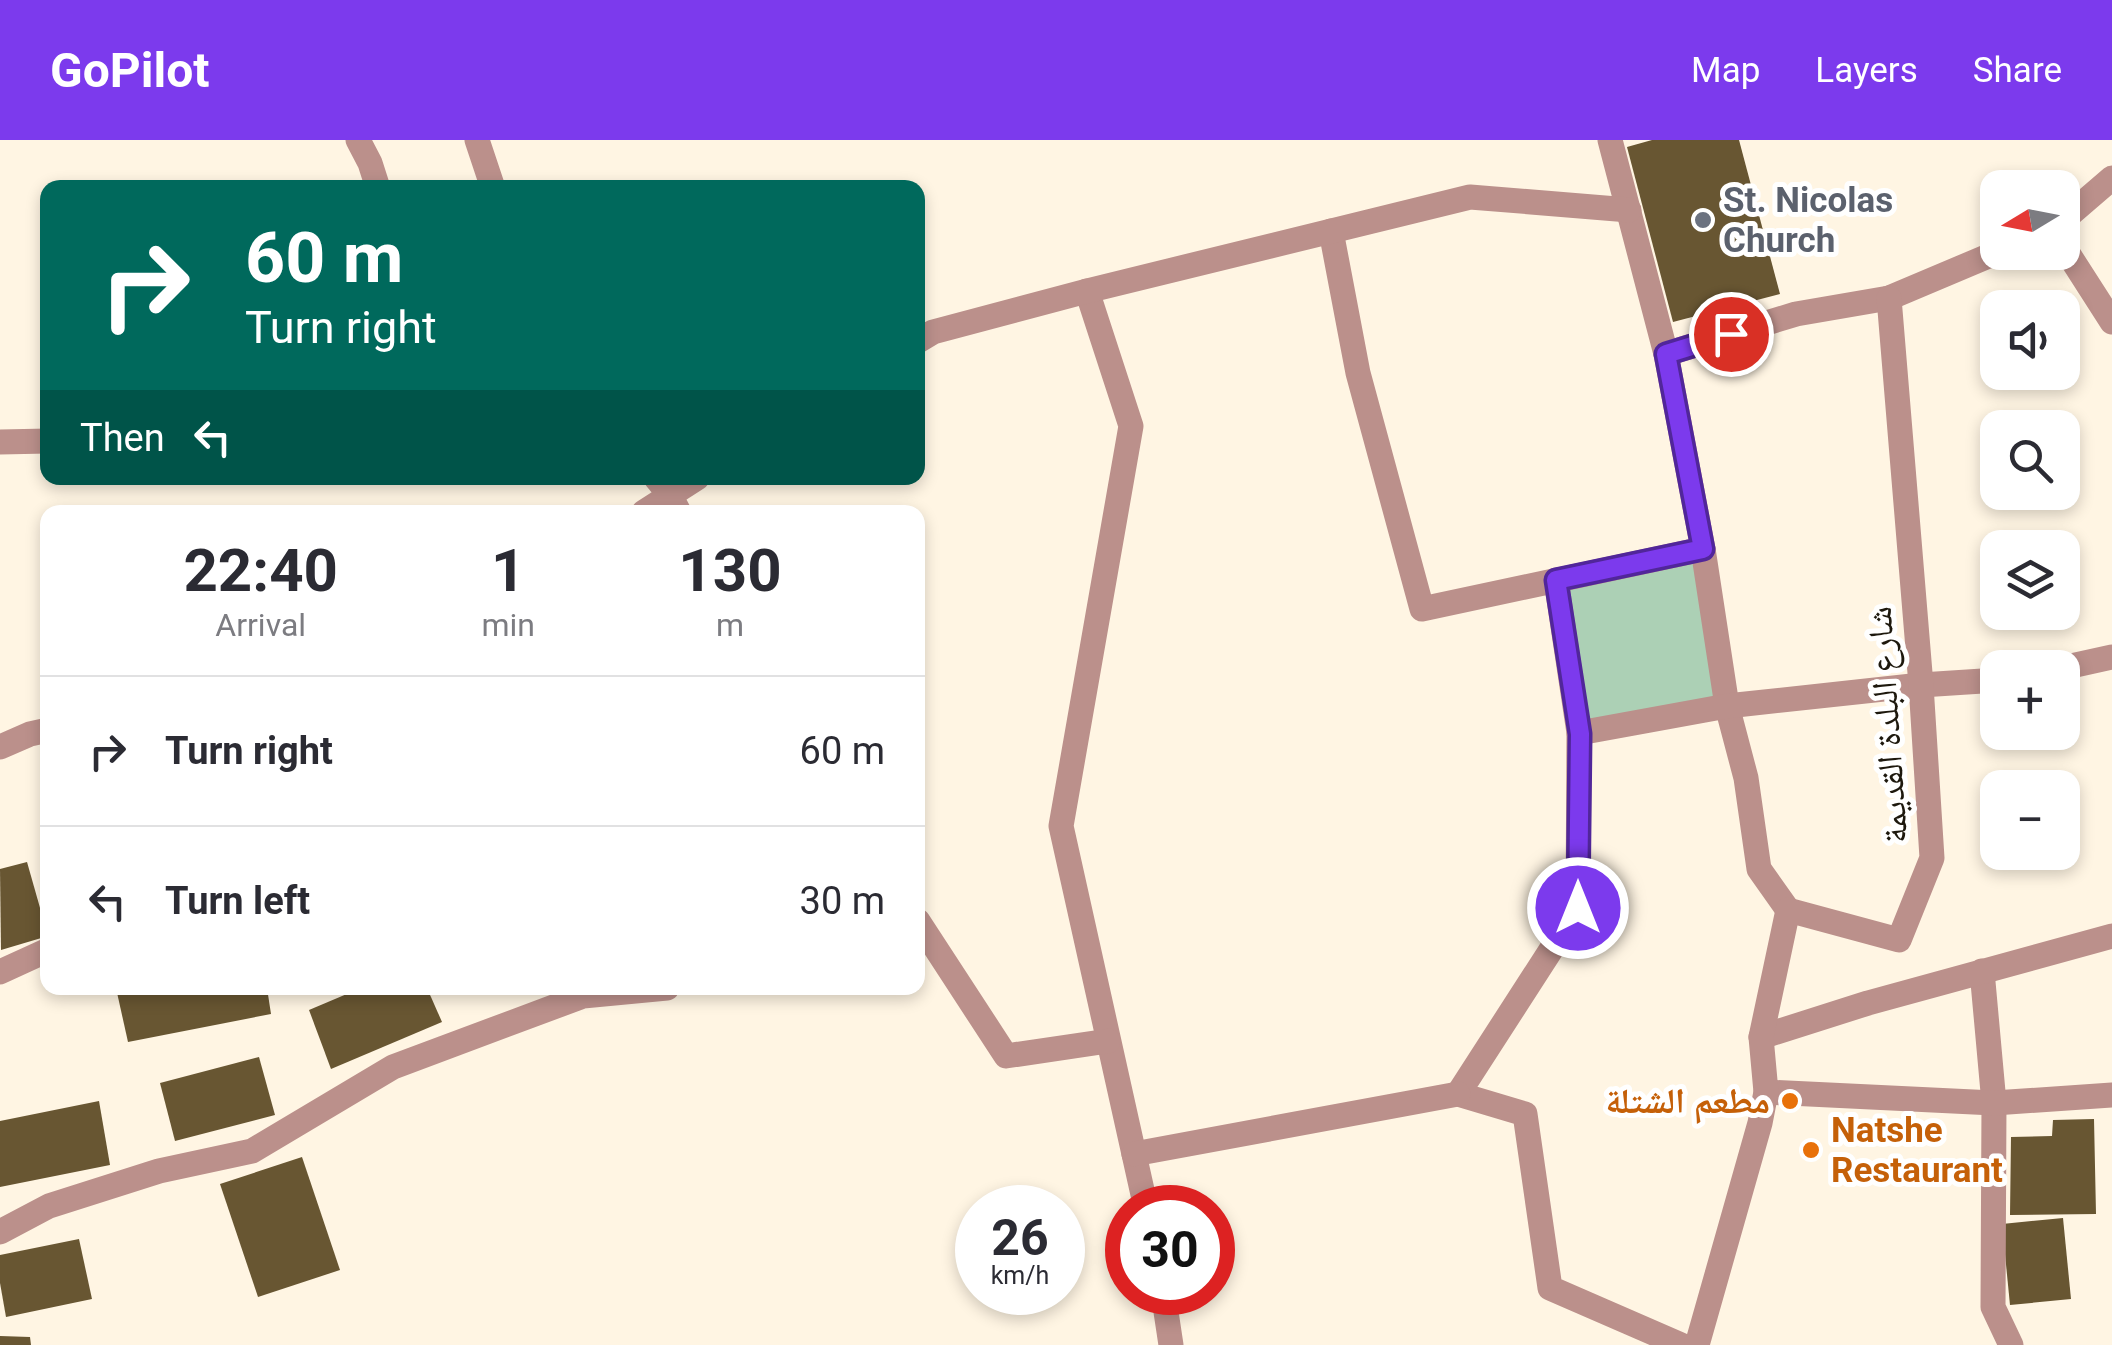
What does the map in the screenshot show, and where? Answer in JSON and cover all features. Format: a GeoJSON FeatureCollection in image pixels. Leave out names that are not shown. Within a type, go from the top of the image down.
{"type":"FeatureCollection","features":[{"type":"Feature","properties":{"kind":"street"},"geometry":{"type":"LineString","coordinates":[[358,140],[375,180]]}},
{"type":"Feature","properties":{"kind":"street"},"geometry":{"type":"LineString","coordinates":[[477,140],[490,180]]}},
{"type":"Feature","properties":{"kind":"street"},"geometry":{"type":"LineString","coordinates":[[1610,140],[1666,354],[1703,549],[1727,706],[1746,778],[1759,869],[1788,910],[1761,1037],[1766,1092],[1760,1122],[1697,1345]]}},
{"type":"Feature","properties":{"kind":"street"},"geometry":{"type":"LineString","coordinates":[[2080,205],[2112,178]]}},
{"type":"Feature","properties":{"kind":"street"},"geometry":{"type":"LineString","coordinates":[[925,337],[1087,291],[1470,198],[1628,210]]}},
{"type":"Feature","properties":{"kind":"street"},"geometry":{"type":"LineString","coordinates":[[1331,231],[1358,373],[1422,608],[1703,549]]}},
{"type":"Feature","properties":{"kind":"street"},"geometry":{"type":"LineString","coordinates":[[1666,354],[1796,314],[1889,298],[1980,260]]}},
{"type":"Feature","properties":{"kind":"street"},"geometry":{"type":"LineString","coordinates":[[2079,270],[2112,322]]}},
{"type":"Feature","properties":{"kind":"street"},"geometry":{"type":"LineString","coordinates":[[1087,291],[1131,426],[1061,826],[1141,1185]]}},
{"type":"Feature","properties":{"kind":"street","name":"شارع البلدة القديمة"},"geometry":{"type":"LineString","coordinates":[[1788,910],[1899,940],[1932,858],[1889,298]]}},
{"type":"Feature","properties":{"kind":"street"},"geometry":{"type":"LineString","coordinates":[[0,442],[40,441]]}},
{"type":"Feature","properties":{"kind":"street"},"geometry":{"type":"LineString","coordinates":[[1458,1094],[1578,908],[1580,734],[1556,580]]}},
{"type":"Feature","properties":{"kind":"street"},"geometry":{"type":"LineString","coordinates":[[2080,664],[2112,658]]}},
{"type":"Feature","properties":{"kind":"street"},"geometry":{"type":"LineString","coordinates":[[1580,734],[1727,706],[1980,681]]}},
{"type":"Feature","properties":{"kind":"street"},"geometry":{"type":"LineString","coordinates":[[0,747],[40,732]]}},
{"type":"Feature","properties":{"kind":"street"},"geometry":{"type":"LineString","coordinates":[[925,932],[1006,1056],[1108,1041]]}},
{"type":"Feature","properties":{"kind":"street"},"geometry":{"type":"LineString","coordinates":[[1761,1037],[1868,1003],[2112,936]]}},
{"type":"Feature","properties":{"kind":"street"},"geometry":{"type":"LineString","coordinates":[[0,972],[40,954]]}},
{"type":"Feature","properties":{"kind":"street"},"geometry":{"type":"LineString","coordinates":[[1982,971],[1994,1103],[1992,1306],[2011,1345]]}},
{"type":"Feature","properties":{"kind":"street"},"geometry":{"type":"LineString","coordinates":[[0,1232],[49,1206],[86,1194],[159,1171],[252,1151],[393,1068],[568,995]]}},
{"type":"Feature","properties":{"kind":"street"},"geometry":{"type":"LineString","coordinates":[[1766,1092],[1994,1103],[2112,1095]]}},
{"type":"Feature","properties":{"kind":"street"},"geometry":{"type":"LineString","coordinates":[[1134,1154],[1458,1094],[1525,1114],[1550,1288],[1680,1345]]}},
{"type":"Feature","properties":{"kind":"street"},"geometry":{"type":"LineString","coordinates":[[1166,1315],[1171,1345]]}},
{"type":"Feature","properties":{"kind":"green space"},"geometry":{"type":"Polygon","coordinates":[[[1703,549],[1727,706],[1579,733],[1556,580],[1703,549]]]}},
{"type":"Feature","properties":{"kind":"building","name":"St. Nicolas Church"},"geometry":{"type":"Polygon","coordinates":[[[1652,140],[1739,140],[1780,294],[1673,322],[1627,147],[1652,140]]]}},
{"type":"Feature","properties":{"kind":"building"},"geometry":{"type":"Polygon","coordinates":[[[27,862],[40,908],[40,938],[1,950],[0,869],[27,862]]]}},
{"type":"Feature","properties":{"kind":"building"},"geometry":{"type":"Polygon","coordinates":[[[118,995],[268,995],[271,1014],[128,1042],[118,995]]]}},
{"type":"Feature","properties":{"kind":"building"},"geometry":{"type":"Polygon","coordinates":[[[344,995],[430,995],[442,1022],[331,1069],[309,1010],[344,995]]]}},
{"type":"Feature","properties":{"kind":"building"},"geometry":{"type":"Polygon","coordinates":[[[259,1057],[275,1115],[175,1141],[160,1083],[259,1057]]]}},
{"type":"Feature","properties":{"kind":"building"},"geometry":{"type":"Polygon","coordinates":[[[99,1101],[110,1165],[0,1187],[0,1121],[99,1101]]]}},
{"type":"Feature","properties":{"kind":"building"},"geometry":{"type":"Polygon","coordinates":[[[2094,1119],[2096,1214],[2010,1215],[2011,1137],[2052,1136],[2053,1120],[2094,1119]]]}},
{"type":"Feature","properties":{"kind":"building"},"geometry":{"type":"Polygon","coordinates":[[[302,1157],[340,1270],[258,1297],[220,1184],[302,1157]]]}},
{"type":"Feature","properties":{"kind":"building"},"geometry":{"type":"Polygon","coordinates":[[[2063,1218],[2071,1299],[2010,1305],[2002,1224],[2063,1218]]]}},
{"type":"Feature","properties":{"kind":"building"},"geometry":{"type":"Polygon","coordinates":[[[79,1239],[92,1299],[6,1317],[0,1255],[79,1239]]]}},
{"type":"Feature","properties":{"kind":"building"},"geometry":{"type":"Polygon","coordinates":[[[0,1336],[30,1337],[31,1345],[0,1345],[0,1336]]]}},
{"type":"Feature","properties":{"kind":"place","name":"St. Nicolas Church"},"geometry":{"type":"Point","coordinates":[1703,220]}},
{"type":"Feature","properties":{"kind":"place","name":"مطعم الشتلة"},"geometry":{"type":"Point","coordinates":[1790,1101]}},
{"type":"Feature","properties":{"kind":"place","name":"Natshe Restaurant"},"geometry":{"type":"Point","coordinates":[1811,1150]}},
{"type":"Feature","properties":{"kind":"route"},"geometry":{"type":"LineString","coordinates":[[1578,908],[1580,734],[1556,580],[1703,549],[1666,354],[1731,334]]}}]}
